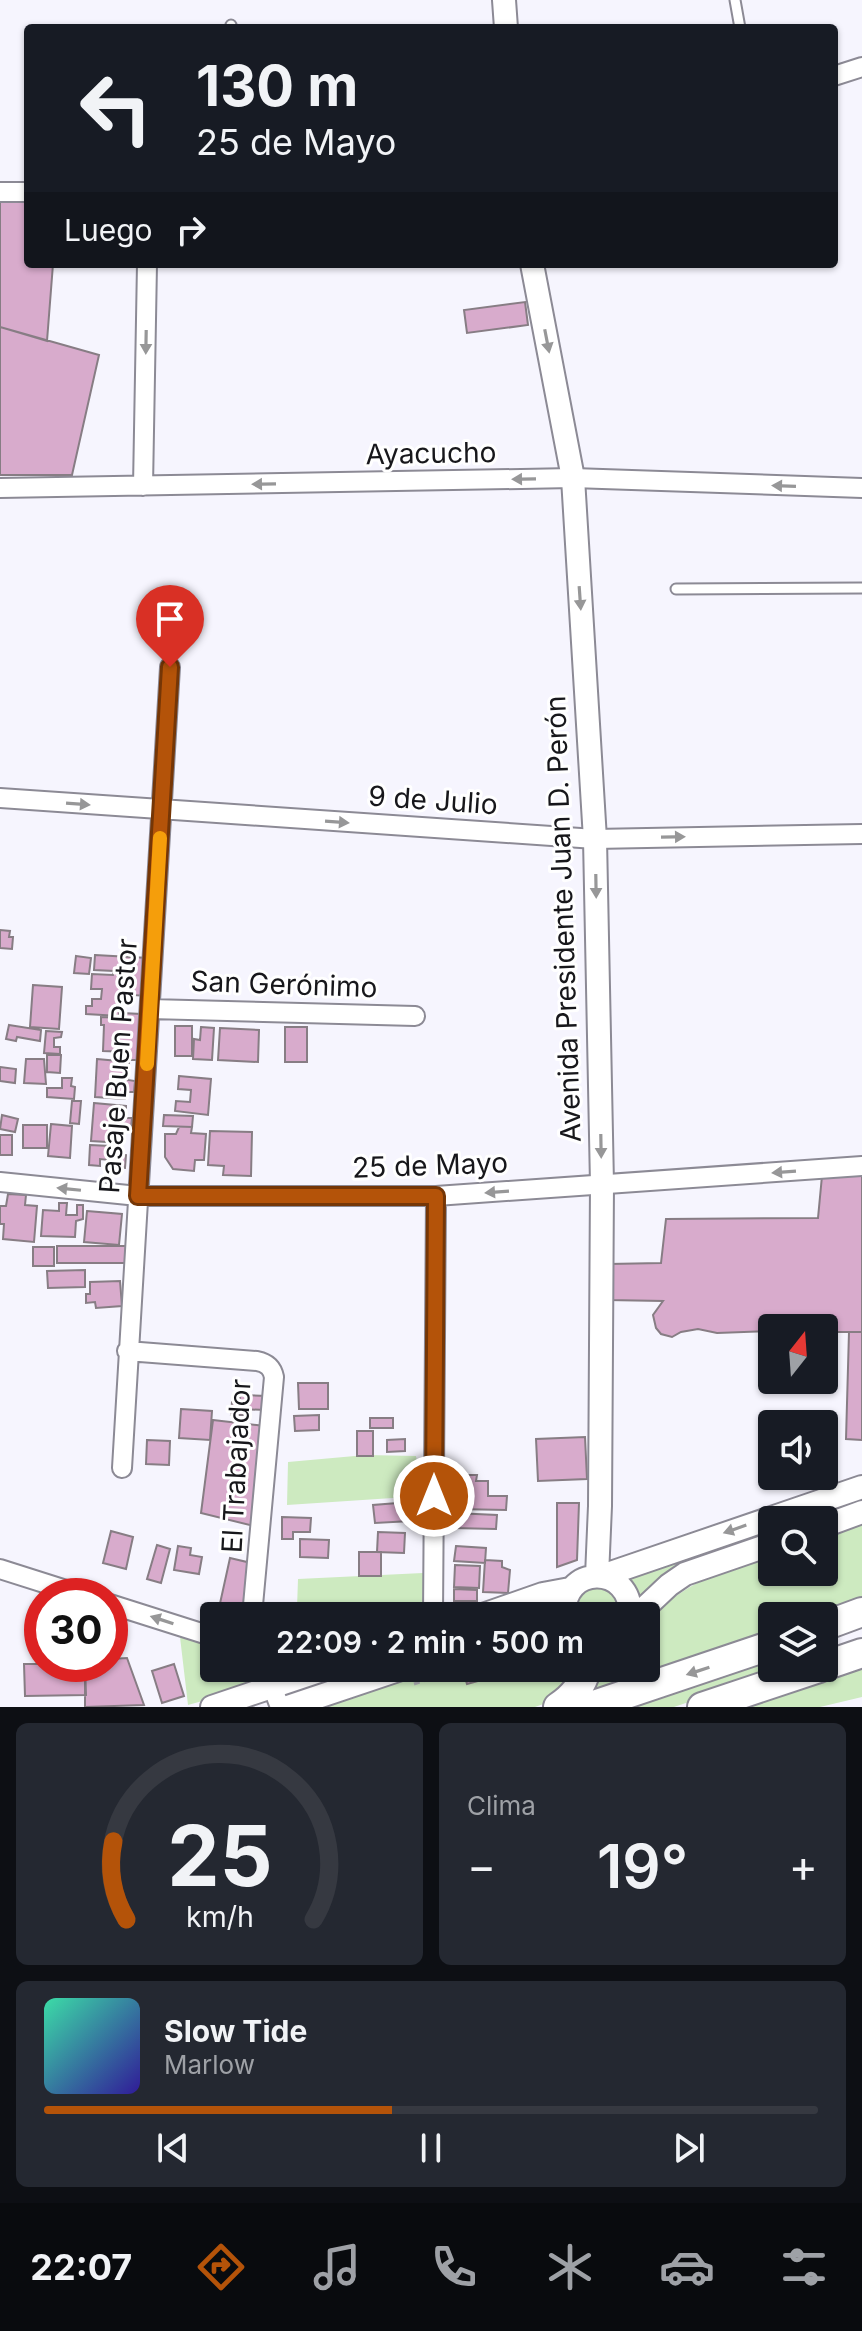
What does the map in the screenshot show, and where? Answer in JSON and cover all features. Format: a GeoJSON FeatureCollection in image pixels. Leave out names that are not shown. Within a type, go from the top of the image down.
{"type":"FeatureCollection","features":[{"type":"Feature","properties":{"kind":"highway"},"geometry":{"type":"LineString","coordinates":[[838,1621],[862,1612]]}},
{"type":"Feature","properties":{"kind":"highway"},"geometry":{"type":"LineString","coordinates":[[588,1707],[758,1650]]}},
{"type":"Feature","properties":{"kind":"highway"},"geometry":{"type":"LineString","coordinates":[[838,1661],[862,1653]]}},
{"type":"Feature","properties":{"kind":"highway"},"geometry":{"type":"LineString","coordinates":[[558,1707],[572,1698],[580,1682]]}},
{"type":"Feature","properties":{"kind":"highway"},"geometry":{"type":"LineString","coordinates":[[702,1707],[776,1682]]}},
{"type":"Feature","properties":{"kind":"street"},"geometry":{"type":"LineString","coordinates":[[504,0],[506,24]]}},
{"type":"Feature","properties":{"kind":"street"},"geometry":{"type":"LineString","coordinates":[[838,75],[862,67]]}},
{"type":"Feature","properties":{"kind":"street"},"geometry":{"type":"LineString","coordinates":[[0,192],[24,192]]}},
{"type":"Feature","properties":{"kind":"street"},"geometry":{"type":"LineString","coordinates":[[143,486],[147,268]]}},
{"type":"Feature","properties":{"kind":"street","name":"Avenida Presidente Juan D. Perón"},"geometry":{"type":"LineString","coordinates":[[533,268],[573,478],[595,839],[602,1184],[599,1576]]}},
{"type":"Feature","properties":{"kind":"street","name":"Ayacucho"},"geometry":{"type":"LineString","coordinates":[[0,488],[573,478],[862,488]]}},
{"type":"Feature","properties":{"kind":"street","name":"Pasaje Buen Pastor"},"geometry":{"type":"LineString","coordinates":[[122,1468],[170,667]]}},
{"type":"Feature","properties":{"kind":"street","name":"9 de Julio"},"geometry":{"type":"LineString","coordinates":[[0,798],[595,839],[862,834]]}},
{"type":"Feature","properties":{"kind":"street","name":"San Gerónimo"},"geometry":{"type":"LineString","coordinates":[[150,1009],[415,1016]]}},
{"type":"Feature","properties":{"kind":"street","name":"25 de Mayo"},"geometry":{"type":"LineString","coordinates":[[0,1182],[138,1196],[436,1196],[862,1166]]}},
{"type":"Feature","properties":{"kind":"street"},"geometry":{"type":"LineString","coordinates":[[433,1602],[436,1196]]}},
{"type":"Feature","properties":{"kind":"street","name":"El Trabajador"},"geometry":{"type":"LineString","coordinates":[[127,1351],[257,1361],[273,1371],[253,1602]]}},
{"type":"Feature","properties":{"kind":"street"},"geometry":{"type":"LineString","coordinates":[[520,1602],[570,1589],[584,1579],[862,1487]]}},
{"type":"Feature","properties":{"kind":"street"},"geometry":{"type":"LineString","coordinates":[[818,1502],[819,1506]]}},
{"type":"Feature","properties":{"kind":"street"},"geometry":{"type":"LineString","coordinates":[[838,1521],[862,1512]]}},
{"type":"Feature","properties":{"kind":"street"},"geometry":{"type":"LineString","coordinates":[[649,1602],[685,1574],[758,1549]]}},
{"type":"Feature","properties":{"kind":"street"},"geometry":{"type":"LineString","coordinates":[[0,1569],[28,1578]]}},
{"type":"Feature","properties":{"kind":"street"},"geometry":{"type":"LineString","coordinates":[[599,1576],[621,1585],[629,1602]]}},
{"type":"Feature","properties":{"kind":"street"},"geometry":{"type":"LineString","coordinates":[[565,1602],[570,1589]]}},
{"type":"Feature","properties":{"kind":"street"},"geometry":{"type":"LineString","coordinates":[[128,1610],[200,1633]]}},
{"type":"Feature","properties":{"kind":"street"},"geometry":{"type":"LineString","coordinates":[[326,1682],[331,1693]]}},
{"type":"Feature","properties":{"kind":"street"},"geometry":{"type":"LineString","coordinates":[[288,1707],[363,1682]]}},
{"type":"Feature","properties":{"kind":"street"},"geometry":{"type":"LineString","coordinates":[[212,1707],[273,1687]]}},
{"type":"Feature","properties":{"kind":"lane"},"geometry":{"type":"LineString","coordinates":[[735,0],[739,24]]}},
{"type":"Feature","properties":{"kind":"lane"},"geometry":{"type":"LineString","coordinates":[[676,589],[862,588]]}},
{"type":"Feature","properties":{"kind":"green space"},"geometry":{"type":"Polygon","coordinates":[[[366,1455],[416,1456],[423,1496],[287,1505],[288,1462],[366,1455]]]}},
{"type":"Feature","properties":{"kind":"green space"},"geometry":{"type":"Polygon","coordinates":[[[862,1519],[862,1598],[838,1606],[838,1602],[758,1602],[758,1634],[660,1668],[661,1607],[721,1571],[758,1556],[758,1586],[838,1586],[838,1527],[862,1519]]]}},
{"type":"Feature","properties":{"kind":"green space"},"geometry":{"type":"Polygon","coordinates":[[[758,1529],[758,1542],[645,1602],[633,1602],[618,1576],[758,1529]]]}},
{"type":"Feature","properties":{"kind":"green space"},"geometry":{"type":"Polygon","coordinates":[[[423,1573],[423,1602],[297,1602],[298,1579],[423,1573]]]}},
{"type":"Feature","properties":{"kind":"green space"},"geometry":{"type":"Polygon","coordinates":[[[593,1588],[605,1589],[617,1602],[578,1602],[584,1592],[593,1588]]]}},
{"type":"Feature","properties":{"kind":"green space"},"geometry":{"type":"Polygon","coordinates":[[[180,1637],[200,1643],[200,1682],[254,1682],[256,1686],[188,1705],[180,1637]]]}},
{"type":"Feature","properties":{"kind":"green space"},"geometry":{"type":"Polygon","coordinates":[[[758,1659],[758,1679],[674,1707],[619,1707],[758,1659]]]}},
{"type":"Feature","properties":{"kind":"green space"},"geometry":{"type":"Polygon","coordinates":[[[862,1667],[862,1697],[820,1707],[741,1707],[817,1682],[838,1682],[838,1675],[862,1667]]]}},
{"type":"Feature","properties":{"kind":"green space"},"geometry":{"type":"Polygon","coordinates":[[[385,1682],[568,1682],[549,1702],[535,1707],[312,1707],[385,1682]]]}},
{"type":"Feature","properties":{"kind":"green space"},"geometry":{"type":"Polygon","coordinates":[[[589,1682],[620,1682],[586,1694],[589,1682]]]}},
{"type":"Feature","properties":{"kind":"building"},"geometry":{"type":"Polygon","coordinates":[[[0,196],[24,196],[24,268],[53,268],[47,341],[0,327],[0,196]]]}},
{"type":"Feature","properties":{"kind":"building"},"geometry":{"type":"Polygon","coordinates":[[[525,302],[528,325],[467,333],[464,310],[525,302]]]}},
{"type":"Feature","properties":{"kind":"building"},"geometry":{"type":"Polygon","coordinates":[[[0,327],[99,355],[72,475],[0,475],[0,327]]]}},
{"type":"Feature","properties":{"kind":"building"},"geometry":{"type":"Polygon","coordinates":[[[0,930],[10,931],[12,949],[0,948],[0,930]]]}},
{"type":"Feature","properties":{"kind":"building"},"geometry":{"type":"Polygon","coordinates":[[[95,955],[148,958],[146,996],[120,994],[119,1016],[86,1014],[86,1006],[92,1006],[92,999],[101,999],[102,989],[91,989],[92,974],[113,975],[114,971],[94,970],[95,955]]]}},
{"type":"Feature","properties":{"kind":"building"},"geometry":{"type":"Polygon","coordinates":[[[76,956],[91,958],[89,974],[74,973],[76,956]]]}},
{"type":"Feature","properties":{"kind":"building"},"geometry":{"type":"Polygon","coordinates":[[[33,985],[62,987],[59,1029],[30,1027],[33,985]]]}},
{"type":"Feature","properties":{"kind":"building"},"geometry":{"type":"Polygon","coordinates":[[[122,1013],[141,1014],[138,1060],[130,1060],[130,1052],[103,1051],[104,1025],[101,1025],[101,1017],[120,1018],[122,1013]]]}},
{"type":"Feature","properties":{"kind":"building"},"geometry":{"type":"Polygon","coordinates":[[[9,1025],[41,1030],[40,1041],[17,1037],[16,1041],[6,1039],[9,1025]]]}},
{"type":"Feature","properties":{"kind":"building"},"geometry":{"type":"Polygon","coordinates":[[[175,1026],[192,1026],[192,1056],[175,1056],[175,1026]]]}},
{"type":"Feature","properties":{"kind":"building"},"geometry":{"type":"Polygon","coordinates":[[[201,1027],[214,1028],[212,1060],[193,1059],[194,1039],[200,1040],[201,1027]]]}},
{"type":"Feature","properties":{"kind":"building"},"geometry":{"type":"Polygon","coordinates":[[[285,1027],[307,1027],[307,1062],[285,1062],[285,1027]]]}},
{"type":"Feature","properties":{"kind":"building"},"geometry":{"type":"Polygon","coordinates":[[[220,1028],[259,1030],[258,1062],[218,1060],[220,1028]]]}},
{"type":"Feature","properties":{"kind":"building"},"geometry":{"type":"Polygon","coordinates":[[[46,1031],[62,1032],[61,1037],[54,1038],[54,1047],[60,1047],[60,1054],[44,1053],[46,1031]]]}},
{"type":"Feature","properties":{"kind":"building"},"geometry":{"type":"Polygon","coordinates":[[[47,1055],[61,1055],[60,1073],[47,1072],[47,1055]]]}},
{"type":"Feature","properties":{"kind":"building"},"geometry":{"type":"Polygon","coordinates":[[[26,1059],[44,1059],[46,1084],[24,1083],[26,1059]]]}},
{"type":"Feature","properties":{"kind":"building"},"geometry":{"type":"Polygon","coordinates":[[[97,1059],[129,1062],[128,1080],[135,1081],[134,1092],[126,1092],[125,1099],[95,1097],[97,1059]]]}},
{"type":"Feature","properties":{"kind":"building"},"geometry":{"type":"Polygon","coordinates":[[[0,1067],[16,1069],[15,1083],[0,1081],[0,1067]]]}},
{"type":"Feature","properties":{"kind":"building"},"geometry":{"type":"Polygon","coordinates":[[[179,1076],[211,1079],[208,1115],[175,1111],[176,1101],[190,1102],[191,1090],[178,1089],[179,1076]]]}},
{"type":"Feature","properties":{"kind":"building"},"geometry":{"type":"Polygon","coordinates":[[[62,1078],[72,1078],[74,1099],[47,1097],[47,1088],[62,1088],[62,1078]]]}},
{"type":"Feature","properties":{"kind":"building"},"geometry":{"type":"Polygon","coordinates":[[[72,1101],[81,1101],[79,1124],[70,1123],[72,1101]]]}},
{"type":"Feature","properties":{"kind":"building"},"geometry":{"type":"Polygon","coordinates":[[[94,1103],[126,1106],[126,1118],[132,1118],[131,1127],[125,1127],[123,1143],[91,1141],[94,1103]]]}},
{"type":"Feature","properties":{"kind":"building"},"geometry":{"type":"Polygon","coordinates":[[[2,1115],[18,1119],[15,1132],[0,1129],[2,1115]]]}},
{"type":"Feature","properties":{"kind":"building"},"geometry":{"type":"Polygon","coordinates":[[[164,1115],[193,1116],[192,1127],[163,1126],[164,1115]]]}},
{"type":"Feature","properties":{"kind":"building"},"geometry":{"type":"Polygon","coordinates":[[[51,1124],[72,1126],[70,1158],[48,1156],[51,1124]]]}},
{"type":"Feature","properties":{"kind":"building"},"geometry":{"type":"Polygon","coordinates":[[[23,1125],[47,1125],[47,1148],[23,1148],[23,1125]]]}},
{"type":"Feature","properties":{"kind":"building"},"geometry":{"type":"Polygon","coordinates":[[[179,1127],[192,1127],[191,1133],[206,1134],[204,1160],[195,1160],[194,1171],[173,1169],[165,1157],[165,1134],[176,1134],[179,1127]]]}},
{"type":"Feature","properties":{"kind":"building"},"geometry":{"type":"Polygon","coordinates":[[[210,1131],[252,1132],[251,1176],[223,1175],[224,1166],[208,1165],[210,1131]]]}},
{"type":"Feature","properties":{"kind":"building"},"geometry":{"type":"Polygon","coordinates":[[[0,1135],[12,1135],[12,1155],[0,1155],[0,1135]]]}},
{"type":"Feature","properties":{"kind":"building"},"geometry":{"type":"Polygon","coordinates":[[[90,1145],[110,1146],[109,1160],[100,1159],[100,1166],[89,1165],[90,1145]]]}},
{"type":"Feature","properties":{"kind":"building"},"geometry":{"type":"Polygon","coordinates":[[[113,1153],[126,1155],[125,1168],[111,1167],[113,1153]]]}},
{"type":"Feature","properties":{"kind":"building"},"geometry":{"type":"Polygon","coordinates":[[[862,1174],[862,1332],[838,1332],[838,1314],[758,1314],[758,1332],[717,1333],[698,1329],[672,1337],[661,1334],[656,1328],[653,1315],[663,1301],[608,1300],[609,1264],[661,1263],[666,1219],[818,1218],[822,1176],[862,1174]]]}},
{"type":"Feature","properties":{"kind":"building"},"geometry":{"type":"Polygon","coordinates":[[[8,1194],[26,1195],[25,1205],[37,1206],[34,1242],[3,1239],[0,1206],[6,1206],[8,1194]]]}},
{"type":"Feature","properties":{"kind":"building"},"geometry":{"type":"Polygon","coordinates":[[[59,1203],[67,1203],[66,1215],[77,1215],[77,1205],[83,1205],[83,1219],[76,1221],[75,1237],[41,1236],[43,1210],[59,1211],[59,1203]]]}},
{"type":"Feature","properties":{"kind":"building"},"geometry":{"type":"Polygon","coordinates":[[[87,1211],[122,1214],[119,1245],[84,1242],[87,1211]]]}},
{"type":"Feature","properties":{"kind":"building"},"geometry":{"type":"Polygon","coordinates":[[[57,1246],[129,1246],[129,1263],[57,1263],[57,1246]]]}},
{"type":"Feature","properties":{"kind":"building"},"geometry":{"type":"Polygon","coordinates":[[[33,1247],[54,1247],[54,1266],[33,1266],[33,1247]]]}},
{"type":"Feature","properties":{"kind":"building"},"geometry":{"type":"Polygon","coordinates":[[[85,1270],[85,1287],[48,1288],[47,1271],[85,1270]]]}},
{"type":"Feature","properties":{"kind":"building"},"geometry":{"type":"Polygon","coordinates":[[[120,1281],[122,1306],[96,1308],[95,1302],[86,1303],[90,1282],[120,1281]]]}},
{"type":"Feature","properties":{"kind":"building"},"geometry":{"type":"Polygon","coordinates":[[[849,1332],[862,1332],[862,1440],[846,1439],[849,1332]]]}},
{"type":"Feature","properties":{"kind":"building"},"geometry":{"type":"Polygon","coordinates":[[[298,1383],[328,1383],[328,1409],[299,1409],[298,1383]]]}},
{"type":"Feature","properties":{"kind":"building"},"geometry":{"type":"Polygon","coordinates":[[[240,1395],[266,1396],[266,1410],[239,1409],[240,1395]]]}},
{"type":"Feature","properties":{"kind":"building"},"geometry":{"type":"Polygon","coordinates":[[[232,1402],[248,1402],[247,1415],[231,1415],[232,1402]]]}},
{"type":"Feature","properties":{"kind":"building"},"geometry":{"type":"Polygon","coordinates":[[[181,1409],[212,1411],[210,1440],[179,1438],[181,1409]]]}},
{"type":"Feature","properties":{"kind":"building"},"geometry":{"type":"Polygon","coordinates":[[[319,1415],[319,1430],[295,1431],[294,1416],[319,1415]]]}},
{"type":"Feature","properties":{"kind":"building"},"geometry":{"type":"Polygon","coordinates":[[[370,1418],[393,1418],[393,1428],[370,1428],[370,1418]]]}},
{"type":"Feature","properties":{"kind":"building"},"geometry":{"type":"Polygon","coordinates":[[[213,1420],[265,1426],[258,1527],[201,1513],[213,1420]]]}},
{"type":"Feature","properties":{"kind":"building"},"geometry":{"type":"Polygon","coordinates":[[[357,1431],[373,1431],[373,1456],[357,1456],[357,1431]]]}},
{"type":"Feature","properties":{"kind":"building"},"geometry":{"type":"Polygon","coordinates":[[[585,1437],[587,1479],[538,1481],[536,1439],[585,1437]]]}},
{"type":"Feature","properties":{"kind":"building"},"geometry":{"type":"Polygon","coordinates":[[[405,1439],[405,1451],[387,1452],[387,1440],[405,1439]]]}},
{"type":"Feature","properties":{"kind":"building"},"geometry":{"type":"Polygon","coordinates":[[[147,1440],[170,1441],[169,1465],[146,1464],[147,1440]]]}},
{"type":"Feature","properties":{"kind":"building"},"geometry":{"type":"Polygon","coordinates":[[[458,1475],[477,1475],[476,1481],[488,1481],[488,1496],[507,1496],[506,1510],[457,1509],[458,1475]]]}},
{"type":"Feature","properties":{"kind":"building"},"geometry":{"type":"Polygon","coordinates":[[[410,1502],[411,1521],[375,1523],[373,1505],[410,1502]]]}},
{"type":"Feature","properties":{"kind":"building"},"geometry":{"type":"Polygon","coordinates":[[[557,1503],[579,1503],[577,1560],[557,1567],[557,1503]]]}},
{"type":"Feature","properties":{"kind":"building"},"geometry":{"type":"Polygon","coordinates":[[[454,1513],[497,1515],[496,1529],[453,1528],[454,1513]]]}},
{"type":"Feature","properties":{"kind":"building"},"geometry":{"type":"Polygon","coordinates":[[[282,1517],[311,1518],[310,1532],[293,1532],[293,1539],[282,1539],[282,1517]]]}},
{"type":"Feature","properties":{"kind":"building"},"geometry":{"type":"Polygon","coordinates":[[[111,1531],[133,1537],[126,1569],[103,1563],[111,1531]]]}},
{"type":"Feature","properties":{"kind":"building"},"geometry":{"type":"Polygon","coordinates":[[[378,1532],[405,1533],[404,1553],[377,1552],[378,1532]]]}},
{"type":"Feature","properties":{"kind":"building"},"geometry":{"type":"Polygon","coordinates":[[[300,1539],[329,1540],[328,1558],[300,1557],[300,1539]]]}},
{"type":"Feature","properties":{"kind":"building"},"geometry":{"type":"Polygon","coordinates":[[[157,1545],[170,1549],[161,1583],[147,1579],[157,1545]]]}},
{"type":"Feature","properties":{"kind":"building"},"geometry":{"type":"Polygon","coordinates":[[[178,1546],[191,1548],[190,1555],[202,1557],[199,1574],[174,1570],[178,1546]]]}},
{"type":"Feature","properties":{"kind":"building"},"geometry":{"type":"Polygon","coordinates":[[[456,1546],[486,1548],[485,1563],[454,1561],[456,1546]]]}},
{"type":"Feature","properties":{"kind":"building"},"geometry":{"type":"Polygon","coordinates":[[[359,1552],[381,1552],[381,1576],[359,1576],[359,1552]]]}},
{"type":"Feature","properties":{"kind":"building"},"geometry":{"type":"Polygon","coordinates":[[[230,1558],[264,1566],[255,1602],[220,1602],[230,1558]]]}},
{"type":"Feature","properties":{"kind":"building"},"geometry":{"type":"Polygon","coordinates":[[[485,1560],[502,1561],[502,1567],[510,1570],[508,1593],[483,1592],[485,1560]]]}},
{"type":"Feature","properties":{"kind":"building"},"geometry":{"type":"Polygon","coordinates":[[[455,1565],[480,1566],[479,1588],[454,1587],[455,1565]]]}},
{"type":"Feature","properties":{"kind":"building"},"geometry":{"type":"Polygon","coordinates":[[[454,1589],[477,1590],[477,1601],[454,1601],[454,1589]]]}},
{"type":"Feature","properties":{"kind":"building"},"geometry":{"type":"Polygon","coordinates":[[[128,1661],[144,1705],[85,1707],[85,1682],[128,1682],[128,1661]]]}},
{"type":"Feature","properties":{"kind":"building"},"geometry":{"type":"Polygon","coordinates":[[[174,1664],[184,1696],[162,1703],[152,1671],[174,1664]]]}},
{"type":"Feature","properties":{"kind":"building"},"geometry":{"type":"Polygon","coordinates":[[[25,1682],[86,1682],[86,1695],[25,1696],[25,1682]]]}},
{"type":"Feature","properties":{"kind":"slow traffic"},"geometry":{"type":"LineString","coordinates":[[147,1064],[160,838]]}},
{"type":"Feature","properties":{"kind":"route"},"geometry":{"type":"LineString","coordinates":[[170,667],[138,1196],[436,1196],[434,1496]]}}]}
